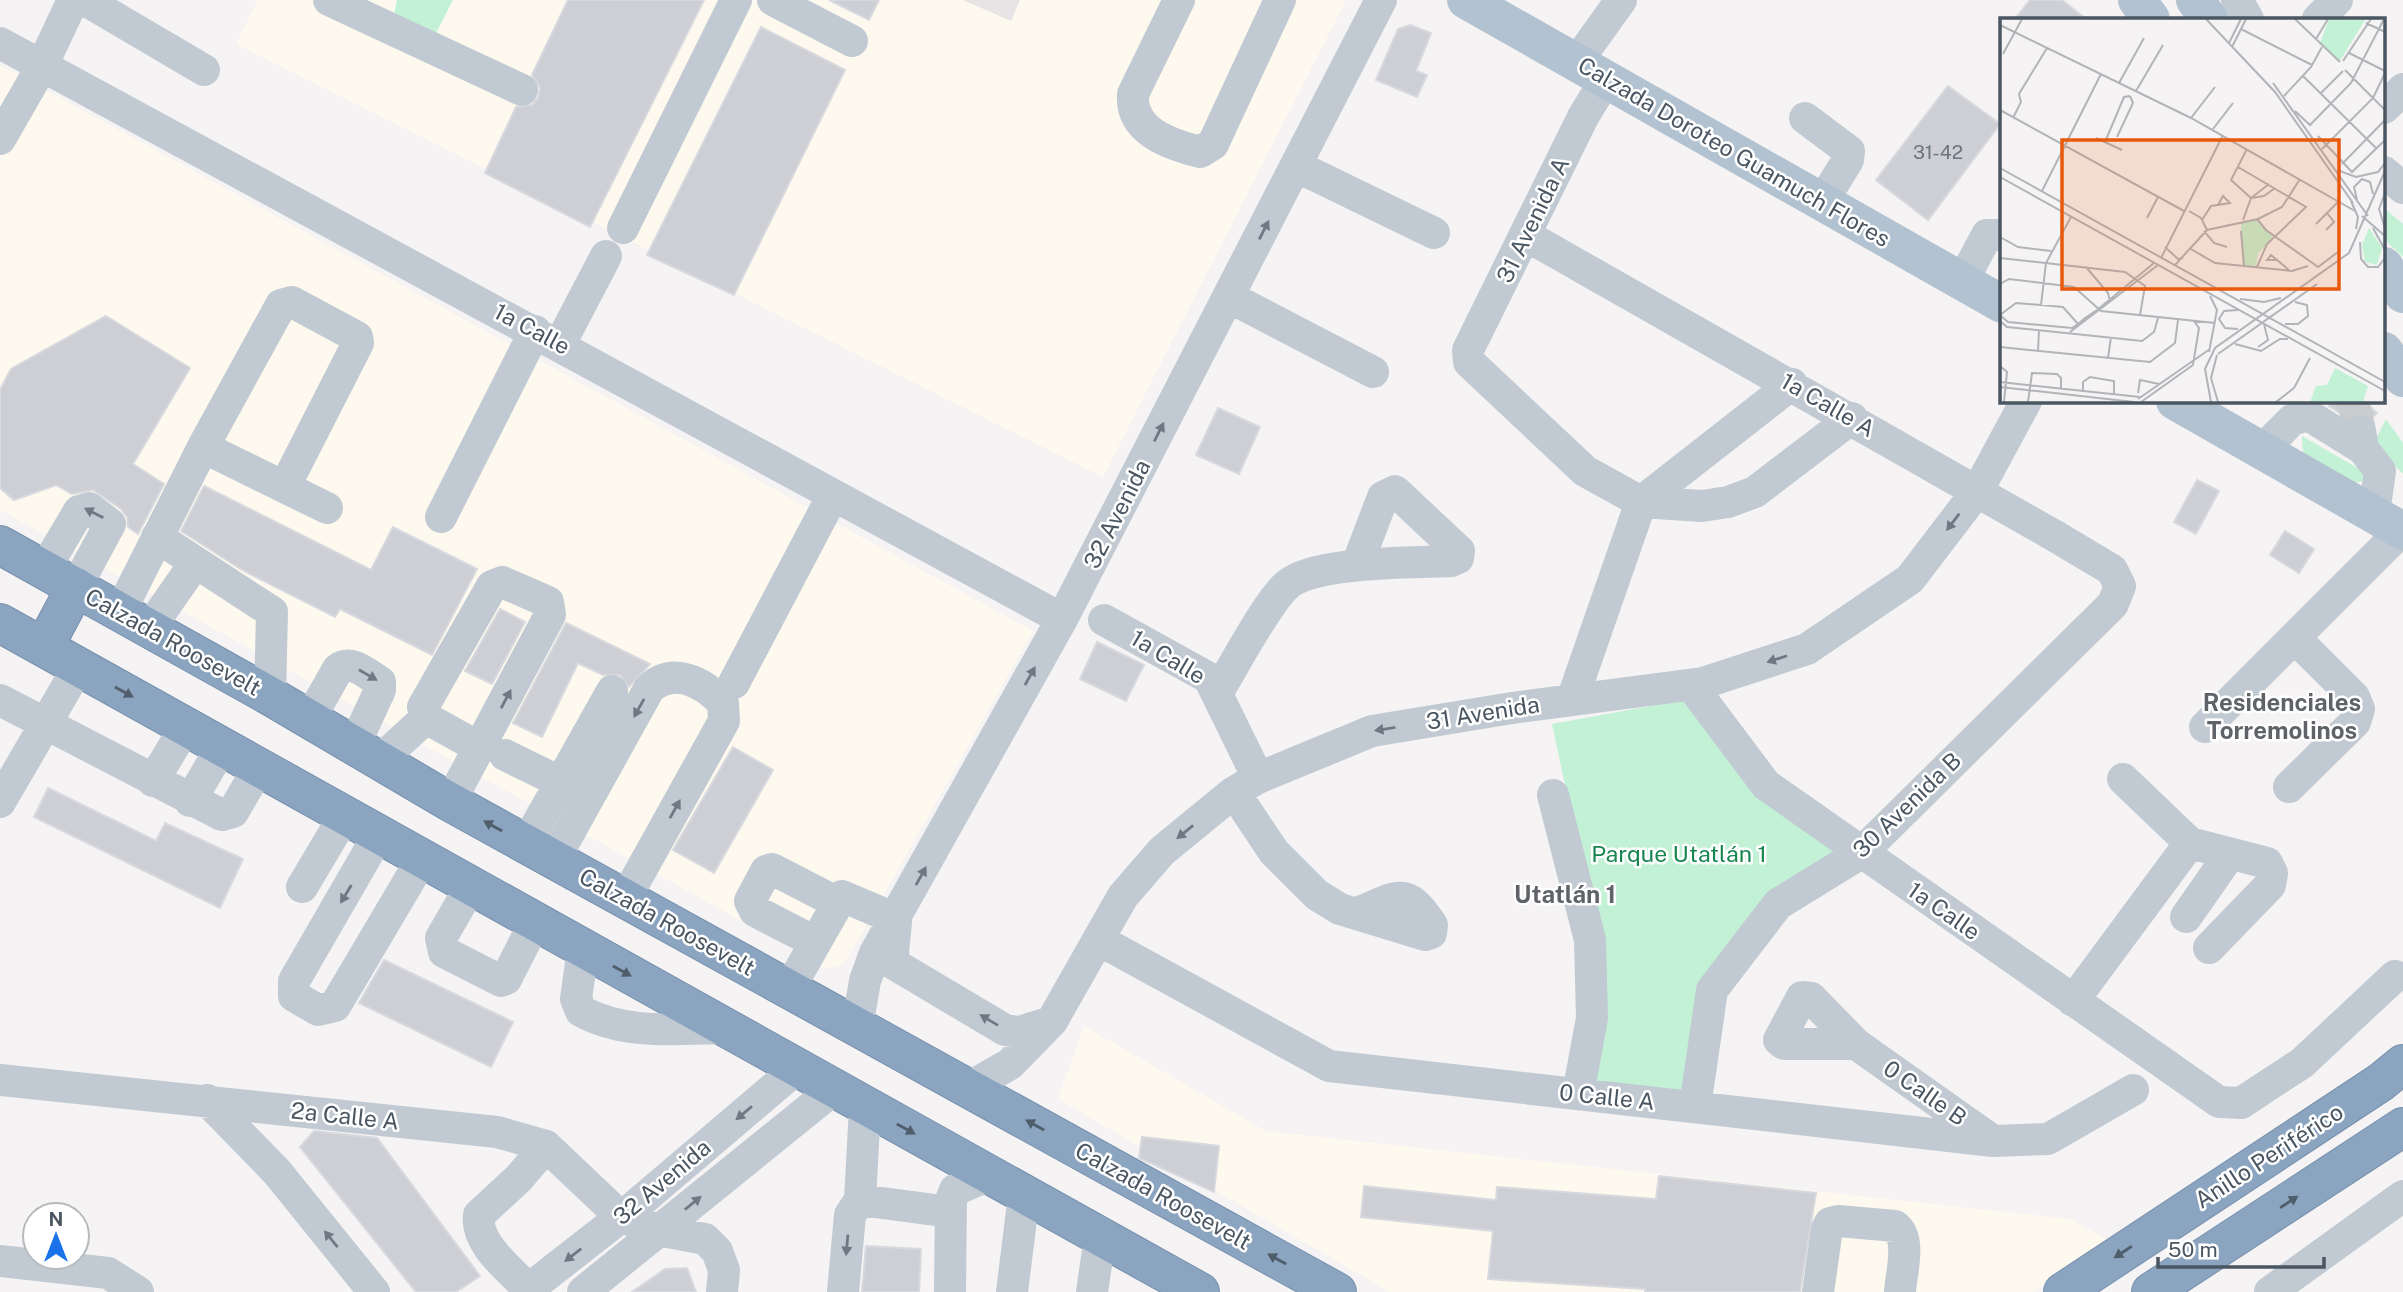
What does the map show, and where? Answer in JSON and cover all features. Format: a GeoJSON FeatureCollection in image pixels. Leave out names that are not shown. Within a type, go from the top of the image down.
{"type":"FeatureCollection","features":[{"type":"Feature","properties":{"kind":"highway","name":"Calzada Roosevelt"},"geometry":{"type":"LineString","coordinates":[[0,545],[270,696],[450,802],[1337,1292]]}},
{"type":"Feature","properties":{"kind":"highway"},"geometry":{"type":"LineString","coordinates":[[44,647],[60,579]]}},
{"type":"Feature","properties":{"kind":"highway"},"geometry":{"type":"LineString","coordinates":[[0,623],[1100,1237],[1182,1287]]}},
{"type":"Feature","properties":{"kind":"highway"},"geometry":{"type":"LineString","coordinates":[[2392,1073],[2403,1049]]}},
{"type":"Feature","properties":{"kind":"highway","name":"Anillo Periférico"},"geometry":{"type":"LineString","coordinates":[[2063,1292],[2392,1073]]}},
{"type":"Feature","properties":{"kind":"highway"},"geometry":{"type":"LineString","coordinates":[[2151,1292],[2403,1127]]}},
{"type":"Feature","properties":{"kind":"highway"},"geometry":{"type":"LineString","coordinates":[[2179,1292],[2211,1253]]}},
{"type":"Feature","properties":{"kind":"main road","name":"Calzada Doroteo Guamuch Flores"},"geometry":{"type":"LineString","coordinates":[[1466,0],[2000,303]]}},
{"type":"Feature","properties":{"kind":"main road"},"geometry":{"type":"LineString","coordinates":[[2137,0],[2150,18]]}},
{"type":"Feature","properties":{"kind":"main road"},"geometry":{"type":"LineString","coordinates":[[2195,0],[2207,18]]}},
{"type":"Feature","properties":{"kind":"main road"},"geometry":{"type":"LineString","coordinates":[[2386,269],[2403,294]]}},
{"type":"Feature","properties":{"kind":"main road"},"geometry":{"type":"LineString","coordinates":[[2386,354],[2403,378]]}},
{"type":"Feature","properties":{"kind":"main road"},"geometry":{"type":"LineString","coordinates":[[2177,402],[2393,524]]}},
{"type":"Feature","properties":{"kind":"street"},"geometry":{"type":"LineString","coordinates":[[0,139],[42,66],[73,0]]}},
{"type":"Feature","properties":{"kind":"street"},"geometry":{"type":"LineString","coordinates":[[85,0],[204,70]]}},
{"type":"Feature","properties":{"kind":"street"},"geometry":{"type":"LineString","coordinates":[[329,0],[378,11],[522,90]]}},
{"type":"Feature","properties":{"kind":"street"},"geometry":{"type":"LineString","coordinates":[[623,229],[736,0]]}},
{"type":"Feature","properties":{"kind":"street"},"geometry":{"type":"LineString","coordinates":[[773,0],[852,41]]}},
{"type":"Feature","properties":{"kind":"street"},"geometry":{"type":"LineString","coordinates":[[1179,0],[1133,94],[1132,109],[1139,124],[1183,148],[1200,152],[1213,144],[1280,0]]}},
{"type":"Feature","properties":{"kind":"street","name":"32 Avenida"},"geometry":{"type":"LineString","coordinates":[[857,1027],[865,981],[875,953],[1062,619],[1381,0]]}},
{"type":"Feature","properties":{"kind":"street","name":"31 Avenida A"},"geometry":{"type":"LineString","coordinates":[[1621,0],[1591,71],[1583,117],[1527,236],[1468,350],[1469,362],[1585,471],[1641,502]]}},
{"type":"Feature","properties":{"kind":"street"},"geometry":{"type":"LineString","coordinates":[[2237,0],[2247,18]]}},
{"type":"Feature","properties":{"kind":"street"},"geometry":{"type":"LineString","coordinates":[[2319,18],[2337,0]]}},
{"type":"Feature","properties":{"kind":"street","name":"1a Calle"},"geometry":{"type":"LineString","coordinates":[[0,43],[1062,619]]}},
{"type":"Feature","properties":{"kind":"street"},"geometry":{"type":"LineString","coordinates":[[2386,106],[2403,89]]}},
{"type":"Feature","properties":{"kind":"street"},"geometry":{"type":"LineString","coordinates":[[1805,118],[1849,151],[1849,160],[1822,202]]}},
{"type":"Feature","properties":{"kind":"street"},"geometry":{"type":"LineString","coordinates":[[1296,166],[1434,233]]}},
{"type":"Feature","properties":{"kind":"street"},"geometry":{"type":"LineString","coordinates":[[2386,174],[2403,188]]}},
{"type":"Feature","properties":{"kind":"street"},"geometry":{"type":"LineString","coordinates":[[1962,282],[1987,235],[2000,235]]}},
{"type":"Feature","properties":{"kind":"street","name":"1a Calle A"},"geometry":{"type":"LineString","coordinates":[[1527,236],[1978,490],[2112,570],[2120,586]]}},
{"type":"Feature","properties":{"kind":"street"},"geometry":{"type":"LineString","coordinates":[[442,517],[547,338],[606,256]]}},
{"type":"Feature","properties":{"kind":"street"},"geometry":{"type":"LineString","coordinates":[[2386,262],[2403,277]]}},
{"type":"Feature","properties":{"kind":"street"},"geometry":{"type":"LineString","coordinates":[[1229,297],[1373,372]]}},
{"type":"Feature","properties":{"kind":"street"},"geometry":{"type":"LineString","coordinates":[[135,620],[134,590],[157,537],[204,444],[281,305],[292,302],[357,337],[358,343],[285,486]]}},
{"type":"Feature","properties":{"kind":"street"},"geometry":{"type":"LineString","coordinates":[[1572,700],[1641,502],[1792,384]]}},
{"type":"Feature","properties":{"kind":"street","name":"31 Avenida"},"geometry":{"type":"LineString","coordinates":[[968,1088],[1010,1064],[1052,1021],[1123,896],[1162,851],[1246,785],[1372,731],[1572,700],[1691,685],[1807,649],[1910,579],[1978,490],[2025,402]]}},
{"type":"Feature","properties":{"kind":"street"},"geometry":{"type":"LineString","coordinates":[[2205,727],[2296,639],[2393,524],[2380,471],[2361,440],[2308,415],[2304,408],[2262,450]]}},
{"type":"Feature","properties":{"kind":"street"},"geometry":{"type":"LineString","coordinates":[[1641,502],[1702,506],[1728,502],[1755,492],[1852,418]]}},
{"type":"Feature","properties":{"kind":"street"},"geometry":{"type":"LineString","coordinates":[[204,444],[219,455],[327,508]]}},
{"type":"Feature","properties":{"kind":"street"},"geometry":{"type":"LineString","coordinates":[[734,683],[833,495]]}},
{"type":"Feature","properties":{"kind":"street"},"geometry":{"type":"LineString","coordinates":[[157,537],[272,612],[270,696]]}},
{"type":"Feature","properties":{"kind":"street"},"geometry":{"type":"LineString","coordinates":[[135,620],[195,563]]}},
{"type":"Feature","properties":{"kind":"street"},"geometry":{"type":"LineString","coordinates":[[1217,693],[1286,585],[1297,579],[1357,565]]}},
{"type":"Feature","properties":{"kind":"street"},"geometry":{"type":"LineString","coordinates":[[426,718],[424,707],[492,586],[502,582],[548,602],[550,615],[492,752],[450,802]]}},
{"type":"Feature","properties":{"kind":"street","name":"30 Avenida B"},"geometry":{"type":"LineString","coordinates":[[1695,1107],[1712,990],[1778,904],[1861,853],[2113,604],[2120,586]]}},
{"type":"Feature","properties":{"kind":"street","name":"1a Calle"},"geometry":{"type":"LineString","coordinates":[[1104,620],[1209,678],[1217,693],[1246,785]]}},
{"type":"Feature","properties":{"kind":"street"},"geometry":{"type":"LineString","coordinates":[[2289,787],[2355,722],[2359,709],[2354,698],[2296,639]]}},
{"type":"Feature","properties":{"kind":"street"},"geometry":{"type":"LineString","coordinates":[[309,720],[338,669],[350,664],[380,682],[366,754]]}},
{"type":"Feature","properties":{"kind":"street"},"geometry":{"type":"LineString","coordinates":[[0,802],[79,666]]}},
{"type":"Feature","properties":{"kind":"street"},"geometry":{"type":"LineString","coordinates":[[540,852],[649,689],[659,679],[670,676],[684,678],[705,689],[723,703],[724,722],[625,899]]}},
{"type":"Feature","properties":{"kind":"street","name":"1a Calle"},"geometry":{"type":"LineString","coordinates":[[1691,685],[1766,785],[2212,1098],[2228,1104],[2247,1100],[2302,1063],[2395,976]]}},
{"type":"Feature","properties":{"kind":"street"},"geometry":{"type":"LineString","coordinates":[[540,852],[561,782],[612,691]]}},
{"type":"Feature","properties":{"kind":"street"},"geometry":{"type":"LineString","coordinates":[[0,700],[46,722],[190,801],[222,815],[233,812],[259,767]]}},
{"type":"Feature","properties":{"kind":"street"},"geometry":{"type":"LineString","coordinates":[[426,718],[492,752],[561,782]]}},
{"type":"Feature","properties":{"kind":"street"},"geometry":{"type":"LineString","coordinates":[[366,754],[426,718]]}},
{"type":"Feature","properties":{"kind":"street"},"geometry":{"type":"LineString","coordinates":[[153,781],[186,726]]}},
{"type":"Feature","properties":{"kind":"street"},"geometry":{"type":"LineString","coordinates":[[190,801],[222,747]]}},
{"type":"Feature","properties":{"kind":"street"},"geometry":{"type":"LineString","coordinates":[[2123,779],[2190,843],[2267,863],[2272,873],[2270,885],[2209,948]]}},
{"type":"Feature","properties":{"kind":"street"},"geometry":{"type":"LineString","coordinates":[[1246,785],[1274,852],[1307,886],[1340,909],[1357,913],[1396,898],[1408,897],[1418,904],[1432,925],[1431,933]]}},
{"type":"Feature","properties":{"kind":"street"},"geometry":{"type":"LineString","coordinates":[[1553,795],[1590,940],[1592,1018],[1578,1094]]}},
{"type":"Feature","properties":{"kind":"street"},"geometry":{"type":"LineString","coordinates":[[302,887],[345,815]]}},
{"type":"Feature","properties":{"kind":"street"},"geometry":{"type":"LineString","coordinates":[[379,835],[294,981],[294,996],[318,1010],[335,1006],[422,859]]}},
{"type":"Feature","properties":{"kind":"street"},"geometry":{"type":"LineString","coordinates":[[2073,1001],[2190,843]]}},
{"type":"Feature","properties":{"kind":"street"},"geometry":{"type":"LineString","coordinates":[[2186,917],[2230,854]]}},
{"type":"Feature","properties":{"kind":"street"},"geometry":{"type":"LineString","coordinates":[[815,942],[755,911],[750,901],[766,871],[772,869],[836,902]]}},
{"type":"Feature","properties":{"kind":"street"},"geometry":{"type":"LineString","coordinates":[[471,886],[442,937],[444,952],[501,981],[506,979],[535,922]]}},
{"type":"Feature","properties":{"kind":"street"},"geometry":{"type":"LineString","coordinates":[[789,989],[836,902],[842,896],[896,919],[896,937],[891,952],[894,964],[1005,1030],[1019,1032],[1052,1021]]}},
{"type":"Feature","properties":{"kind":"street","name":"0 Calle A"},"geometry":{"type":"LineString","coordinates":[[1099,940],[1329,1066],[1993,1141],[2048,1139],[2133,1090]]}},
{"type":"Feature","properties":{"kind":"street"},"geometry":{"type":"LineString","coordinates":[[583,949],[576,999],[581,1011],[593,1018],[643,1030],[724,1028]]}},
{"type":"Feature","properties":{"kind":"street","name":"0 Calle B"},"geometry":{"type":"LineString","coordinates":[[1856,1044],[1993,1141]]}},
{"type":"Feature","properties":{"kind":"street","name":"32 Avenida"},"geometry":{"type":"LineString","coordinates":[[527,1291],[621,1217],[796,1069]]}},
{"type":"Feature","properties":{"kind":"street","name":"2a Calle A"},"geometry":{"type":"LineString","coordinates":[[0,1080],[497,1132],[546,1146],[621,1217],[658,1230],[705,1239],[717,1251],[724,1270],[722,1292]]}},
{"type":"Feature","properties":{"kind":"street"},"geometry":{"type":"LineString","coordinates":[[844,1292],[850,1215],[860,1200],[850,1098]]}},
{"type":"Feature","properties":{"kind":"street","name":"32 Avenida"},"geometry":{"type":"LineString","coordinates":[[583,1292],[658,1230],[850,1098]]}},
{"type":"Feature","properties":{"kind":"street"},"geometry":{"type":"LineString","coordinates":[[207,1100],[278,1172],[374,1292]]}},
{"type":"Feature","properties":{"kind":"street"},"geometry":{"type":"LineString","coordinates":[[278,1172],[270,1151],[277,1129],[295,1115],[318,1114]]}},
{"type":"Feature","properties":{"kind":"street"},"geometry":{"type":"LineString","coordinates":[[527,1291],[483,1239],[477,1227],[479,1215],[519,1178],[546,1146]]}},
{"type":"Feature","properties":{"kind":"street"},"geometry":{"type":"LineString","coordinates":[[950,1292],[950,1212],[955,1191],[989,1175]]}},
{"type":"Feature","properties":{"kind":"street"},"geometry":{"type":"LineString","coordinates":[[1015,1291],[1024,1195]]}},
{"type":"Feature","properties":{"kind":"street"},"geometry":{"type":"LineString","coordinates":[[2270,1292],[2403,1196]]}},
{"type":"Feature","properties":{"kind":"street"},"geometry":{"type":"LineString","coordinates":[[860,1200],[950,1212]]}},
{"type":"Feature","properties":{"kind":"street"},"geometry":{"type":"LineString","coordinates":[[1818,1292],[1827,1229],[1830,1223],[1838,1221],[1895,1226],[1901,1231],[1905,1239],[1900,1292]]}},
{"type":"Feature","properties":{"kind":"street"},"geometry":{"type":"LineString","coordinates":[[1093,1292],[1100,1237]]}},
{"type":"Feature","properties":{"kind":"street"},"geometry":{"type":"LineString","coordinates":[[0,1261],[108,1273],[138,1292]]}},
{"type":"Feature","properties":{"kind":"shaded area"},"geometry":{"type":"Polygon","coordinates":[[[258,0],[1346,0],[1103,477],[236,44],[258,0]]]}},
{"type":"Feature","properties":{"kind":"shaded area"},"geometry":{"type":"Polygon","coordinates":[[[963,0],[1020,0],[1011,21],[963,0]]]}},
{"type":"Feature","properties":{"kind":"shaded area"},"geometry":{"type":"Polygon","coordinates":[[[0,65],[1033,631],[845,963],[828,969],[0,510],[0,65]]]}},
{"type":"Feature","properties":{"kind":"shaded area"},"geometry":{"type":"Polygon","coordinates":[[[1084,1026],[1266,1131],[2071,1219],[2111,1242],[2032,1292],[1390,1292],[1058,1099],[1084,1026]]]}},
{"type":"Feature","properties":{"kind":"green space"},"geometry":{"type":"Polygon","coordinates":[[[397,0],[453,0],[431,43],[393,19],[397,0]]]}},
{"type":"Feature","properties":{"kind":"green space"},"geometry":{"type":"Polygon","coordinates":[[[2386,210],[2403,224],[2403,257],[2386,241],[2386,210]]]}},
{"type":"Feature","properties":{"kind":"green space"},"geometry":{"type":"Polygon","coordinates":[[[2386,419],[2403,443],[2403,474],[2374,443],[2386,419]]]}},
{"type":"Feature","properties":{"kind":"green space"},"geometry":{"type":"Polygon","coordinates":[[[2302,436],[2373,477],[2349,482],[2324,474],[2305,458],[2302,436]]]}},
{"type":"Feature","properties":{"kind":"green space","name":"Parque Utatlán 1"},"geometry":{"type":"Polygon","coordinates":[[[1683,700],[1839,850],[1701,985],[1687,1101],[1574,1086],[1588,893],[1552,724],[1683,700]]]}},
{"type":"Feature","properties":{"kind":"building"},"geometry":{"type":"Polygon","coordinates":[[[568,0],[704,0],[590,227],[485,173],[516,107],[532,105],[538,98],[540,88],[532,75],[568,0]]]}},
{"type":"Feature","properties":{"kind":"building"},"geometry":{"type":"Polygon","coordinates":[[[829,0],[879,0],[869,20],[829,0]]]}},
{"type":"Feature","properties":{"kind":"building"},"geometry":{"type":"Polygon","coordinates":[[[2030,0],[2062,0],[2085,18],[2016,18],[2030,0]]]}},
{"type":"Feature","properties":{"kind":"building"},"geometry":{"type":"Polygon","coordinates":[[[1410,25],[1431,33],[1416,71],[1427,75],[1417,97],[1376,80],[1398,29],[1410,25]]]}},
{"type":"Feature","properties":{"kind":"building"},"geometry":{"type":"Polygon","coordinates":[[[761,27],[845,70],[734,295],[647,255],[761,27]]]}},
{"type":"Feature","properties":{"kind":"building"},"geometry":{"type":"Polygon","coordinates":[[[1948,86],[2000,124],[1928,220],[1876,180],[1948,86]]]}},
{"type":"Feature","properties":{"kind":"building"},"geometry":{"type":"Polygon","coordinates":[[[106,316],[190,368],[133,464],[164,484],[138,534],[128,527],[127,517],[121,509],[93,490],[72,494],[56,485],[14,500],[0,488],[0,390],[11,369],[106,316]]]}},
{"type":"Feature","properties":{"kind":"building"},"geometry":{"type":"Polygon","coordinates":[[[2333,402],[2364,402],[2377,413],[2372,418],[2358,413],[2348,418],[2329,406],[2333,402]]]}},
{"type":"Feature","properties":{"kind":"building"},"geometry":{"type":"Polygon","coordinates":[[[1218,408],[1260,427],[1239,474],[1196,455],[1218,408]]]}},
{"type":"Feature","properties":{"kind":"building"},"geometry":{"type":"Polygon","coordinates":[[[2197,480],[2219,491],[2196,534],[2174,522],[2197,480]]]}},
{"type":"Feature","properties":{"kind":"building"},"geometry":{"type":"Polygon","coordinates":[[[204,486],[371,570],[393,527],[477,569],[432,655],[340,609],[335,617],[242,570],[181,531],[204,486]]]}},
{"type":"Feature","properties":{"kind":"building"},"geometry":{"type":"Polygon","coordinates":[[[2285,531],[2314,549],[2299,573],[2270,555],[2285,531]]]}},
{"type":"Feature","properties":{"kind":"building"},"geometry":{"type":"Polygon","coordinates":[[[500,609],[525,622],[492,684],[465,671],[500,609]]]}},
{"type":"Feature","properties":{"kind":"building"},"geometry":{"type":"Polygon","coordinates":[[[566,623],[650,664],[629,687],[620,675],[603,675],[578,663],[542,737],[513,723],[566,623]]]}},
{"type":"Feature","properties":{"kind":"building"},"geometry":{"type":"Polygon","coordinates":[[[1097,642],[1144,665],[1126,701],[1080,679],[1097,642]]]}},
{"type":"Feature","properties":{"kind":"building"},"geometry":{"type":"Polygon","coordinates":[[[733,747],[773,770],[714,873],[673,850],[733,747]]]}},
{"type":"Feature","properties":{"kind":"building"},"geometry":{"type":"Polygon","coordinates":[[[48,788],[156,841],[165,823],[243,859],[220,908],[34,817],[48,788]]]}},
{"type":"Feature","properties":{"kind":"building"},"geometry":{"type":"Polygon","coordinates":[[[384,960],[513,1022],[491,1067],[359,1003],[384,960]]]}},
{"type":"Feature","properties":{"kind":"building"},"geometry":{"type":"Polygon","coordinates":[[[314,1131],[377,1138],[480,1276],[456,1292],[416,1292],[300,1147],[314,1131]]]}},
{"type":"Feature","properties":{"kind":"building"},"geometry":{"type":"Polygon","coordinates":[[[1142,1137],[1219,1146],[1214,1192],[1139,1158],[1142,1137]]]}},
{"type":"Feature","properties":{"kind":"building"},"geometry":{"type":"Polygon","coordinates":[[[1659,1176],[1816,1193],[1800,1292],[1645,1292],[1645,1289],[1488,1279],[1493,1231],[1361,1217],[1364,1186],[1496,1200],[1497,1187],[1656,1199],[1659,1176]]]}},
{"type":"Feature","properties":{"kind":"building"},"geometry":{"type":"Polygon","coordinates":[[[866,1246],[921,1249],[919,1292],[862,1292],[866,1246]]]}},
{"type":"Feature","properties":{"kind":"building"},"geometry":{"type":"Polygon","coordinates":[[[687,1268],[696,1292],[632,1292],[665,1269],[687,1268]]]}},
{"type":"Feature","properties":{"kind":"tunnel"},"geometry":{"type":"LineString","coordinates":[[2353,402],[2360,431]]}},
{"type":"Feature","properties":{"kind":"district","name":"Residenciales Torremolinos"},"geometry":{"type":"Point","coordinates":[2282,717]}},
{"type":"Feature","properties":{"kind":"district","name":"Utatlán 1"},"geometry":{"type":"Point","coordinates":[1565,895]}}]}
